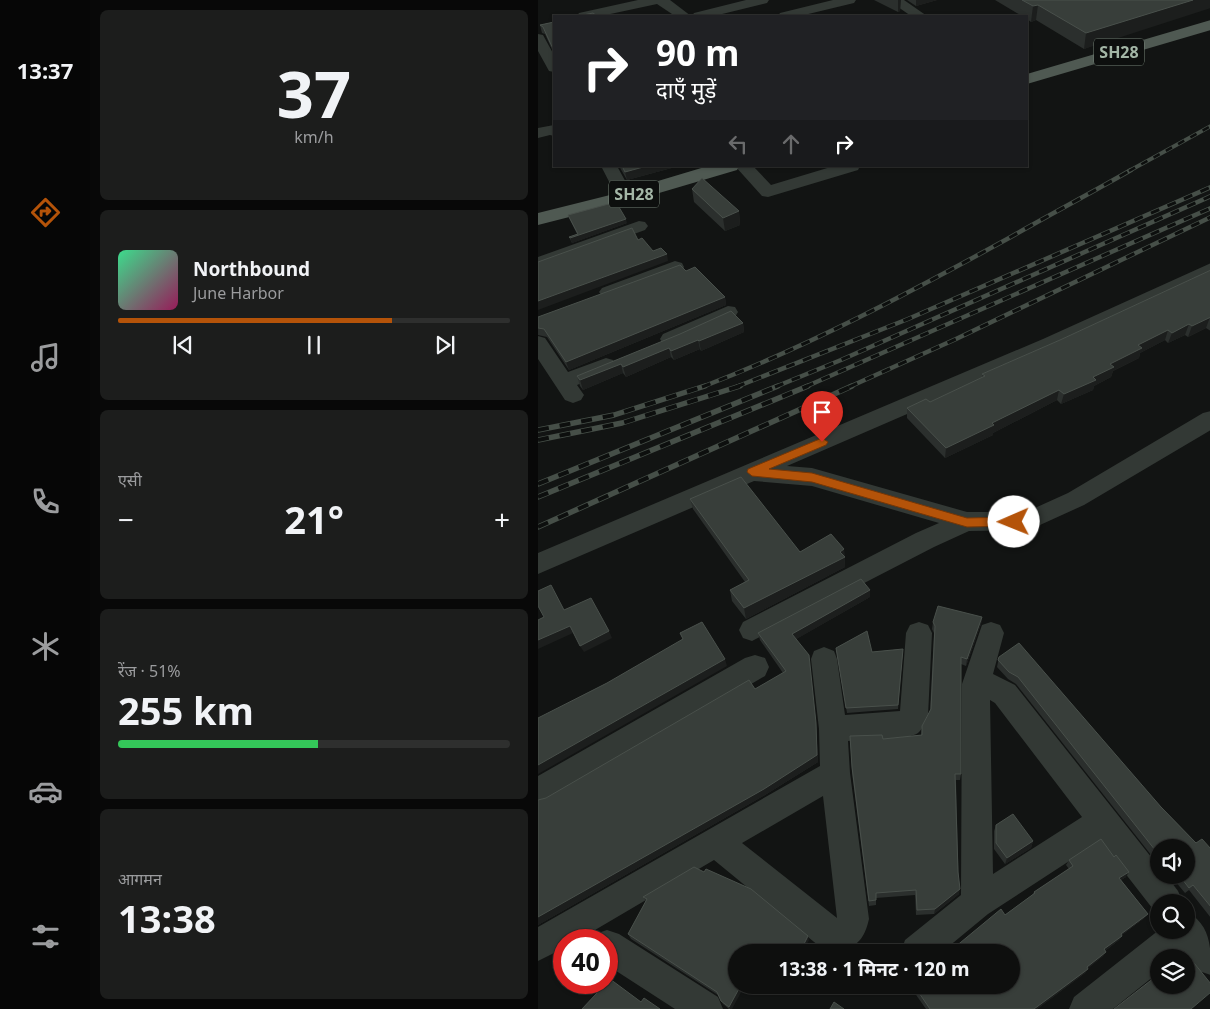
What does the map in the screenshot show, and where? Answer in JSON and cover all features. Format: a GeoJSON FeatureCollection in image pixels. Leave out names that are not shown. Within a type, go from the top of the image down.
{"type":"FeatureCollection","features":[{"type":"Feature","properties":{"kind":"main road","name":"SH28"},"geometry":{"type":"LineString","coordinates":[[1028,79],[1210,25]]}},
{"type":"Feature","properties":{"kind":"main road","name":"SH28"},"geometry":{"type":"LineString","coordinates":[[538,218],[625,196],[721,167]]}},
{"type":"Feature","properties":{"kind":"street"},"geometry":{"type":"LineString","coordinates":[[588,15],[656,0]]}},
{"type":"Feature","properties":{"kind":"street"},"geometry":{"type":"LineString","coordinates":[[660,0],[682,15]]}},
{"type":"Feature","properties":{"kind":"street"},"geometry":{"type":"LineString","coordinates":[[708,15],[735,12],[762,0]]}},
{"type":"Feature","properties":{"kind":"street"},"geometry":{"type":"LineString","coordinates":[[789,15],[849,0]]}},
{"type":"Feature","properties":{"kind":"street"},"geometry":{"type":"LineString","coordinates":[[895,0],[918,15]]}},
{"type":"Feature","properties":{"kind":"street"},"geometry":{"type":"LineString","coordinates":[[538,38],[553,66]]}},
{"type":"Feature","properties":{"kind":"street"},"geometry":{"type":"LineString","coordinates":[[538,133],[553,129]]}},
{"type":"Feature","properties":{"kind":"street"},"geometry":{"type":"LineString","coordinates":[[610,167],[625,196]]}},
{"type":"Feature","properties":{"kind":"street"},"geometry":{"type":"LineString","coordinates":[[744,167],[768,192],[849,167]]}},
{"type":"Feature","properties":{"kind":"street"},"geometry":{"type":"LineString","coordinates":[[538,263],[639,226]]}},
{"type":"Feature","properties":{"kind":"street"},"geometry":{"type":"LineString","coordinates":[[593,298],[675,267]]}},
{"type":"Feature","properties":{"kind":"street"},"geometry":{"type":"LineString","coordinates":[[538,564],[1050,344],[1210,269]]}},
{"type":"Feature","properties":{"kind":"street"},"geometry":{"type":"LineString","coordinates":[[656,345],[728,312]]}},
{"type":"Feature","properties":{"kind":"street"},"geometry":{"type":"LineString","coordinates":[[538,343],[557,379],[628,356]]}},
{"type":"Feature","properties":{"kind":"street"},"geometry":{"type":"LineString","coordinates":[[752,472],[812,477],[967,522],[1029,521],[1076,498],[1210,419]]}},
{"type":"Feature","properties":{"kind":"street"},"geometry":{"type":"LineString","coordinates":[[752,630],[925,540],[967,522]]}},
{"type":"Feature","properties":{"kind":"street"},"geometry":{"type":"LineString","coordinates":[[833,729],[908,724],[914,716],[919,633]]}},
{"type":"Feature","properties":{"kind":"street"},"geometry":{"type":"LineString","coordinates":[[977,902],[976,684],[991,633]]}},
{"type":"Feature","properties":{"kind":"street"},"geometry":{"type":"LineString","coordinates":[[717,843],[831,934],[838,937],[845,934],[852,927],[853,919],[835,773],[833,729],[824,659]]}},
{"type":"Feature","properties":{"kind":"street"},"geometry":{"type":"LineString","coordinates":[[538,792],[755,667]]}},
{"type":"Feature","properties":{"kind":"street"},"geometry":{"type":"LineString","coordinates":[[976,684],[991,686],[1005,694],[1161,894]]}},
{"type":"Feature","properties":{"kind":"street"},"geometry":{"type":"LineString","coordinates":[[589,929],[717,843],[835,773]]}},
{"type":"Feature","properties":{"kind":"street"},"geometry":{"type":"LineString","coordinates":[[927,944],[977,902],[1103,821]]}},
{"type":"Feature","properties":{"kind":"street"},"geometry":{"type":"LineString","coordinates":[[1086,1009],[1174,939]]}},
{"type":"Feature","properties":{"kind":"street"},"geometry":{"type":"LineString","coordinates":[[1194,939],[1210,959]]}},
{"type":"Feature","properties":{"kind":"street"},"geometry":{"type":"LineString","coordinates":[[538,945],[553,941]]}},
{"type":"Feature","properties":{"kind":"street"},"geometry":{"type":"LineString","coordinates":[[618,953],[706,1009]]}},
{"type":"Feature","properties":{"kind":"building"},"geometry":{"type":"Polygon","coordinates":[[[1022,0],[1193,0],[1086,33],[1038,5],[1033,6],[1022,0]]]}},
{"type":"Feature","properties":{"kind":"building"},"geometry":{"type":"Polygon","coordinates":[[[553,22],[553,49],[543,27],[540,25],[553,22]]]}},
{"type":"Feature","properties":{"kind":"building"},"geometry":{"type":"Polygon","coordinates":[[[622,167],[643,167],[625,172],[622,167]]]}},
{"type":"Feature","properties":{"kind":"building"},"geometry":{"type":"Polygon","coordinates":[[[702,178],[739,211],[723,218],[692,189],[702,178]]]}},
{"type":"Feature","properties":{"kind":"building"},"geometry":{"type":"Polygon","coordinates":[[[616,202],[626,219],[569,237],[578,234],[568,215],[616,202]]]}},
{"type":"Feature","properties":{"kind":"building"},"geometry":{"type":"Polygon","coordinates":[[[632,228],[638,240],[642,238],[653,251],[661,248],[667,254],[538,301],[538,262],[632,228]]]}},
{"type":"Feature","properties":{"kind":"building"},"geometry":{"type":"Polygon","coordinates":[[[680,265],[686,271],[695,267],[725,297],[566,362],[544,329],[538,328],[538,317],[680,265]]]}},
{"type":"Feature","properties":{"kind":"building"},"geometry":{"type":"Polygon","coordinates":[[[1211,270],[1211,317],[1192,326],[1189,324],[1172,333],[1168,330],[1138,345],[1142,348],[1110,364],[1114,367],[1093,377],[1096,380],[1064,394],[1059,390],[946,448],[907,408],[926,399],[930,402],[985,376],[982,374],[1211,270]]]}},
{"type":"Feature","properties":{"kind":"building"},"geometry":{"type":"Polygon","coordinates":[[[731,311],[743,323],[671,351],[669,348],[623,367],[621,364],[580,380],[577,376],[680,334],[731,311]]]}},
{"type":"Feature","properties":{"kind":"building"},"geometry":{"type":"Polygon","coordinates":[[[741,477],[800,552],[831,534],[844,549],[840,552],[845,557],[744,608],[730,590],[749,580],[690,499],[741,477]]]}},
{"type":"Feature","properties":{"kind":"building"},"geometry":{"type":"Polygon","coordinates":[[[861,579],[870,590],[792,634],[809,655],[816,723],[817,755],[764,789],[538,917],[538,800],[546,798],[749,680],[755,689],[786,671],[758,633],[861,579]]]}},
{"type":"Feature","properties":{"kind":"building"},"geometry":{"type":"Polygon","coordinates":[[[551,585],[564,610],[591,598],[609,631],[580,646],[570,626],[538,640],[538,620],[544,617],[538,606],[538,591],[551,585]]]}},
{"type":"Feature","properties":{"kind":"building"},"geometry":{"type":"Polygon","coordinates":[[[938,606],[982,617],[967,659],[961,657],[961,774],[955,774],[960,889],[935,909],[917,910],[916,890],[876,893],[876,900],[869,901],[852,767],[850,736],[882,735],[883,739],[922,735],[922,726],[931,709],[935,626],[933,622],[938,606]]]}},
{"type":"Feature","properties":{"kind":"building"},"geometry":{"type":"Polygon","coordinates":[[[702,622],[725,659],[538,765],[538,718],[607,683],[683,639],[680,633],[702,622]]]}},
{"type":"Feature","properties":{"kind":"building"},"geometry":{"type":"Polygon","coordinates":[[[867,631],[872,652],[903,649],[898,705],[846,708],[836,648],[867,631]]]}},
{"type":"Feature","properties":{"kind":"building"},"geometry":{"type":"Polygon","coordinates":[[[1019,643],[1161,807],[1192,839],[1150,839],[1150,844],[1018,677],[1009,672],[998,660],[999,657],[1019,643]]]}},
{"type":"Feature","properties":{"kind":"building"},"geometry":{"type":"Polygon","coordinates":[[[1013,814],[1033,841],[1007,858],[996,843],[996,825],[1013,814]]]}},
{"type":"Feature","properties":{"kind":"building"},"geometry":{"type":"Polygon","coordinates":[[[1101,839],[1114,857],[1116,855],[1129,872],[1119,878],[1148,914],[1104,949],[1106,952],[1087,967],[1088,969],[1034,1009],[930,1009],[920,994],[1020,994],[1020,944],[959,944],[1001,909],[1005,915],[1034,892],[1073,866],[1069,860],[1101,839]]]}},
{"type":"Feature","properties":{"kind":"building"},"geometry":{"type":"Polygon","coordinates":[[[1202,839],[1211,849],[1211,907],[1193,885],[1189,888],[1186,884],[1195,884],[1195,842],[1202,839]]]}},
{"type":"Feature","properties":{"kind":"building"},"geometry":{"type":"Polygon","coordinates":[[[694,867],[704,872],[706,869],[751,889],[808,936],[804,944],[728,944],[728,994],[736,994],[729,1007],[721,1001],[717,992],[628,934],[647,899],[643,897],[694,867]]]}},
{"type":"Feature","properties":{"kind":"building"},"geometry":{"type":"Polygon","coordinates":[[[1195,964],[1211,984],[1211,992],[1191,1009],[1114,1009],[1150,981],[1150,994],[1195,994],[1195,964]]]}},
{"type":"Feature","properties":{"kind":"building"},"geometry":{"type":"Polygon","coordinates":[[[618,985],[641,1002],[644,998],[660,1009],[582,1009],[596,994],[618,994],[618,985]]]}},
{"type":"Feature","properties":{"kind":"building"},"geometry":{"type":"Polygon","coordinates":[[[834,1002],[844,1009],[830,1009],[834,1002]]]}},
{"type":"Feature","properties":{"kind":"railway"},"geometry":{"type":"LineString","coordinates":[[1129,171],[1211,126]]}},
{"type":"Feature","properties":{"kind":"railway"},"geometry":{"type":"LineString","coordinates":[[703,387],[781,354],[896,299],[1131,170]]}},
{"type":"Feature","properties":{"kind":"railway"},"geometry":{"type":"LineString","coordinates":[[736,387],[908,319],[1211,187]]}},
{"type":"Feature","properties":{"kind":"railway"},"geometry":{"type":"LineString","coordinates":[[775,387],[841,360],[1211,196]]}},
{"type":"Feature","properties":{"kind":"railway"},"geometry":{"type":"LineString","coordinates":[[805,387],[1211,208]]}},
{"type":"Feature","properties":{"kind":"railway"},"geometry":{"type":"LineString","coordinates":[[849,387],[956,339],[1211,217]]}},
{"type":"Feature","properties":{"kind":"railway"},"geometry":{"type":"LineString","coordinates":[[538,440],[622,423],[740,386]]}},
{"type":"Feature","properties":{"kind":"railway"},"geometry":{"type":"LineString","coordinates":[[538,484],[778,386]]}},
{"type":"Feature","properties":{"kind":"railway"},"geometry":{"type":"LineString","coordinates":[[538,497],[808,386]]}},
{"type":"Feature","properties":{"kind":"railway"},"geometry":{"type":"LineString","coordinates":[[538,527],[852,386]]}},
{"type":"Feature","properties":{"kind":"railway"},"geometry":{"type":"LineString","coordinates":[[538,430],[614,415],[703,387]]}},
{"type":"Feature","properties":{"kind":"route"},"geometry":{"type":"LineString","coordinates":[[822,442],[752,472],[812,477],[967,522],[1014,522]]}}]}
